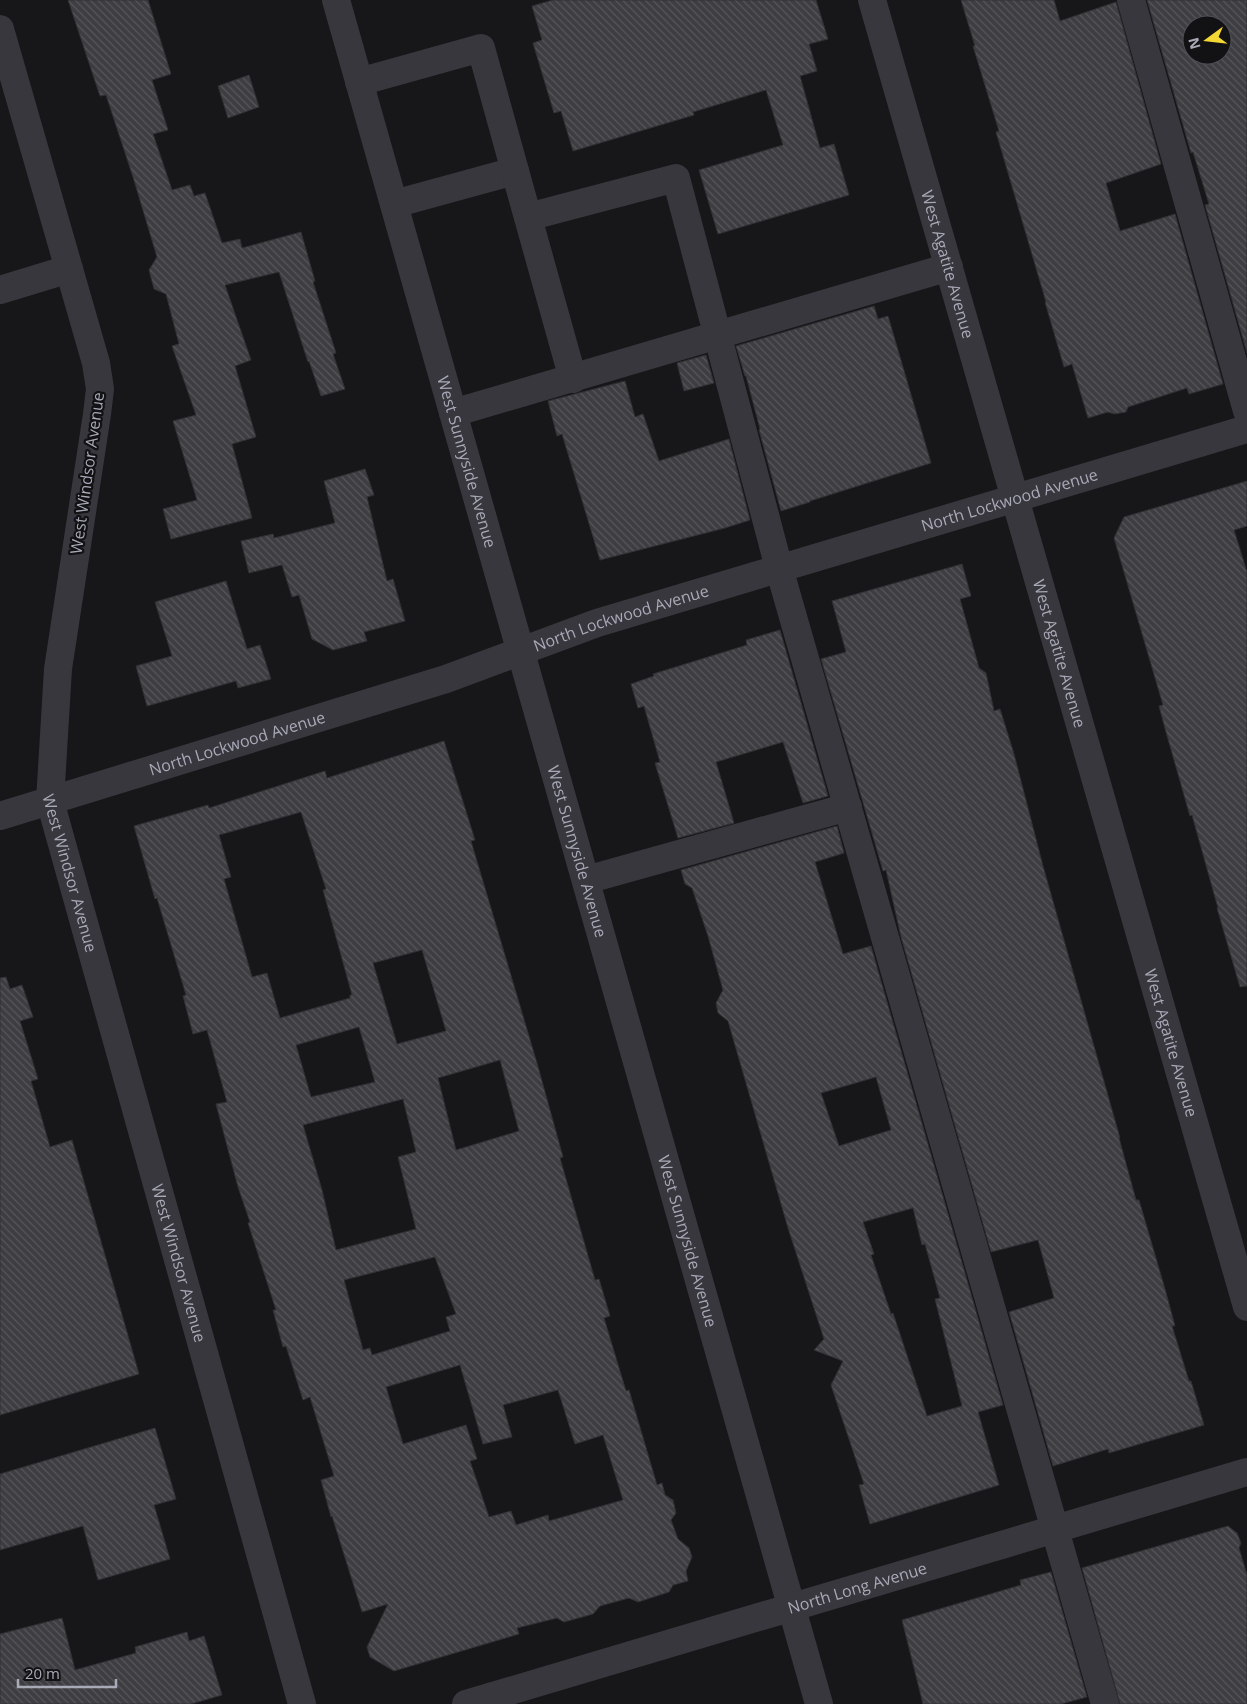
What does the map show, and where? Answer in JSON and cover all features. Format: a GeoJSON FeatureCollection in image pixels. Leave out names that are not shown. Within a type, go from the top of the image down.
{"type":"FeatureCollection","features":[{"type":"Feature","properties":{"kind":"street","name":"West Sunnyside Avenue"},"geometry":{"type":"LineString","coordinates":[[336,0],[819,1704]]}},
{"type":"Feature","properties":{"kind":"street","name":"West Agatite Avenue"},"geometry":{"type":"LineString","coordinates":[[872,0],[1247,1307]]}},
{"type":"Feature","properties":{"kind":"street"},"geometry":{"type":"LineString","coordinates":[[1131,0],[1247,411]]}},
{"type":"Feature","properties":{"kind":"street","name":"West Windsor Avenue"},"geometry":{"type":"LineString","coordinates":[[0,29],[96,363],[100,389],[58,669],[50,801],[302,1704]]}},
{"type":"Feature","properties":{"kind":"street"},"geometry":{"type":"LineString","coordinates":[[360,82],[481,48],[573,379]]}},
{"type":"Feature","properties":{"kind":"street"},"geometry":{"type":"LineString","coordinates":[[394,204],[515,170]]}},
{"type":"Feature","properties":{"kind":"street"},"geometry":{"type":"LineString","coordinates":[[528,217],[676,178],[779,568],[1105,1704]]}},
{"type":"Feature","properties":{"kind":"street"},"geometry":{"type":"LineString","coordinates":[[454,414],[949,267]]}},
{"type":"Feature","properties":{"kind":"street"},"geometry":{"type":"LineString","coordinates":[[0,290],[69,269]]}},
{"type":"Feature","properties":{"kind":"street","name":"North Lockwood Avenue"},"geometry":{"type":"LineString","coordinates":[[0,816],[446,679],[597,623],[1247,429]]}},
{"type":"Feature","properties":{"kind":"street"},"geometry":{"type":"LineString","coordinates":[[586,880],[848,806]]}},
{"type":"Feature","properties":{"kind":"street","name":"North Long Avenue"},"geometry":{"type":"LineString","coordinates":[[466,1704],[1247,1472]]}},
{"type":"Feature","properties":{"kind":"building"},"geometry":{"type":"Polygon","coordinates":[[[68,0],[148,0],[171,74],[152,80],[168,130],[153,134],[172,190],[190,185],[194,196],[205,193],[222,243],[240,239],[242,248],[301,232],[315,281],[313,282],[336,353],[333,354],[345,389],[321,396],[279,272],[225,285],[251,360],[235,366],[256,437],[232,444],[252,518],[171,539],[163,509],[197,500],[173,421],[196,415],[172,346],[179,344],[166,294],[154,289],[149,270],[157,257],[133,177],[106,95],[100,96],[68,0]]]}},
{"type":"Feature","properties":{"kind":"building"},"geometry":{"type":"Polygon","coordinates":[[[553,0],[816,0],[828,39],[809,44],[817,71],[800,76],[820,148],[834,144],[849,195],[718,234],[699,170],[783,145],[766,90],[693,112],[694,115],[573,151],[561,111],[554,113],[533,43],[542,40],[532,6],[553,0]]]}},
{"type":"Feature","properties":{"kind":"building"},"geometry":{"type":"Polygon","coordinates":[[[961,0],[1054,0],[1060,21],[1116,2],[1161,164],[1106,183],[1120,231],[1175,214],[1223,384],[1189,394],[1187,388],[1128,407],[1126,412],[1114,414],[1108,412],[1088,418],[1072,364],[1064,367],[996,132],[999,131],[961,0]]]}},
{"type":"Feature","properties":{"kind":"building"},"geometry":{"type":"Polygon","coordinates":[[[1147,0],[1247,0],[1247,353],[1205,205],[1209,204],[1193,152],[1191,153],[1147,0]]]}},
{"type":"Feature","properties":{"kind":"building"},"geometry":{"type":"Polygon","coordinates":[[[249,75],[259,107],[228,118],[218,86],[249,75]]]}},
{"type":"Feature","properties":{"kind":"building"},"geometry":{"type":"Polygon","coordinates":[[[874,306],[878,319],[888,316],[931,463],[781,511],[746,376],[736,346],[874,306]]]}},
{"type":"Feature","properties":{"kind":"building"},"geometry":{"type":"Polygon","coordinates":[[[706,355],[714,383],[684,391],[677,363],[706,355]]]}},
{"type":"Feature","properties":{"kind":"building"},"geometry":{"type":"Polygon","coordinates":[[[625,381],[635,417],[643,414],[659,461],[729,439],[750,520],[600,560],[562,434],[557,436],[548,401],[625,381]]]}},
{"type":"Feature","properties":{"kind":"building"},"geometry":{"type":"Polygon","coordinates":[[[365,469],[374,495],[367,497],[387,581],[393,579],[405,621],[364,632],[367,641],[333,650],[312,639],[299,595],[292,597],[282,565],[249,573],[241,541],[273,534],[274,538],[335,523],[324,481],[365,469]]]}},
{"type":"Feature","properties":{"kind":"building"},"geometry":{"type":"Polygon","coordinates":[[[1247,481],[1247,526],[1234,530],[1247,572],[1247,986],[1240,987],[1192,815],[1190,816],[1166,732],[1159,706],[1163,705],[1114,538],[1124,517],[1247,481]]]}},
{"type":"Feature","properties":{"kind":"building"},"geometry":{"type":"Polygon","coordinates":[[[962,564],[971,596],[960,599],[979,668],[986,673],[994,711],[1000,709],[1014,754],[1043,866],[1136,1200],[1139,1200],[1175,1326],[1172,1326],[1204,1425],[1109,1453],[1108,1449],[1053,1466],[1009,1312],[1054,1298],[1038,1240],[991,1252],[901,937],[886,870],[883,871],[821,659],[846,652],[832,601],[962,564]]]}},
{"type":"Feature","properties":{"kind":"building"},"geometry":{"type":"Polygon","coordinates":[[[226,581],[247,649],[260,645],[271,679],[238,688],[236,681],[147,706],[136,666],[172,656],[155,602],[226,581]]]}},
{"type":"Feature","properties":{"kind":"building"},"geometry":{"type":"Polygon","coordinates":[[[780,630],[828,796],[803,803],[783,742],[716,762],[734,823],[678,838],[655,763],[660,762],[644,706],[638,708],[631,684],[654,676],[653,674],[747,645],[746,640],[780,630]]]}},
{"type":"Feature","properties":{"kind":"building"},"geometry":{"type":"Polygon","coordinates":[[[444,741],[475,840],[471,841],[537,1063],[563,1157],[560,1158],[595,1280],[599,1279],[610,1316],[604,1318],[626,1391],[629,1390],[657,1485],[662,1483],[665,1495],[673,1500],[676,1513],[671,1520],[678,1539],[689,1548],[692,1557],[686,1571],[688,1581],[673,1585],[669,1592],[638,1602],[629,1598],[600,1606],[593,1614],[564,1622],[557,1618],[517,1628],[519,1634],[394,1671],[370,1657],[367,1647],[388,1604],[362,1612],[321,1480],[334,1476],[310,1397],[303,1400],[286,1346],[283,1347],[273,1310],[276,1310],[238,1187],[216,1104],[227,1102],[207,1030],[193,1034],[183,996],[186,995],[134,826],[208,805],[209,808],[325,771],[327,778],[444,741]],[[301,812],[219,835],[231,877],[224,879],[252,977],[267,973],[280,1018],[350,998],[350,995],[352,995],[323,890],[326,889],[301,812]],[[422,950],[373,963],[397,1044],[446,1031],[422,950]],[[359,1027],[296,1045],[311,1097],[375,1082],[359,1027]],[[500,1060],[438,1078],[456,1150],[519,1131],[500,1060]],[[403,1099],[303,1125],[322,1190],[336,1250],[416,1229],[398,1157],[416,1152],[403,1099]],[[435,1257],[344,1280],[363,1350],[370,1348],[372,1355],[450,1331],[446,1317],[456,1314],[435,1257]],[[460,1365],[386,1387],[403,1444],[466,1425],[477,1459],[470,1461],[489,1517],[511,1511],[516,1525],[548,1515],[549,1521],[623,1500],[603,1435],[575,1444],[558,1390],[503,1405],[512,1437],[483,1444],[460,1365]]]}},
{"type":"Feature","properties":{"kind":"building"},"geometry":{"type":"Polygon","coordinates":[[[837,826],[844,853],[815,862],[843,954],[871,946],[1003,1405],[978,1412],[999,1485],[870,1524],[859,1485],[864,1484],[831,1385],[843,1361],[814,1350],[824,1339],[788,1228],[728,1021],[718,1013],[716,1003],[723,990],[708,936],[692,888],[685,884],[681,870],[837,826]],[[876,1077],[821,1093],[839,1146],[891,1130],[876,1077]],[[913,1208],[863,1222],[874,1254],[871,1255],[891,1314],[893,1313],[927,1416],[962,1406],[935,1299],[940,1298],[925,1244],[922,1245],[913,1208]]]}},
{"type":"Feature","properties":{"kind":"building"},"geometry":{"type":"Polygon","coordinates":[[[6,977],[10,989],[22,985],[33,1017],[20,1021],[38,1079],[31,1081],[50,1147],[72,1140],[139,1374],[0,1415],[0,978],[6,977]]]}},
{"type":"Feature","properties":{"kind":"building"},"geometry":{"type":"Polygon","coordinates":[[[155,1428],[176,1499],[154,1505],[170,1559],[98,1580],[83,1526],[0,1550],[0,1474],[155,1428]]]}},
{"type":"Feature","properties":{"kind":"building"},"geometry":{"type":"Polygon","coordinates":[[[1228,1526],[1237,1533],[1241,1543],[1239,1548],[1247,1575],[1247,1704],[1120,1704],[1082,1568],[1228,1526]]]}},
{"type":"Feature","properties":{"kind":"building"},"geometry":{"type":"Polygon","coordinates":[[[1051,1572],[1087,1697],[1061,1704],[923,1704],[902,1620],[1021,1585],[1020,1580],[1051,1572]]]}},
{"type":"Feature","properties":{"kind":"building"},"geometry":{"type":"Polygon","coordinates":[[[62,1618],[75,1670],[136,1653],[135,1647],[187,1632],[189,1641],[204,1636],[222,1695],[191,1704],[0,1704],[0,1634],[62,1618]]]}}]}
